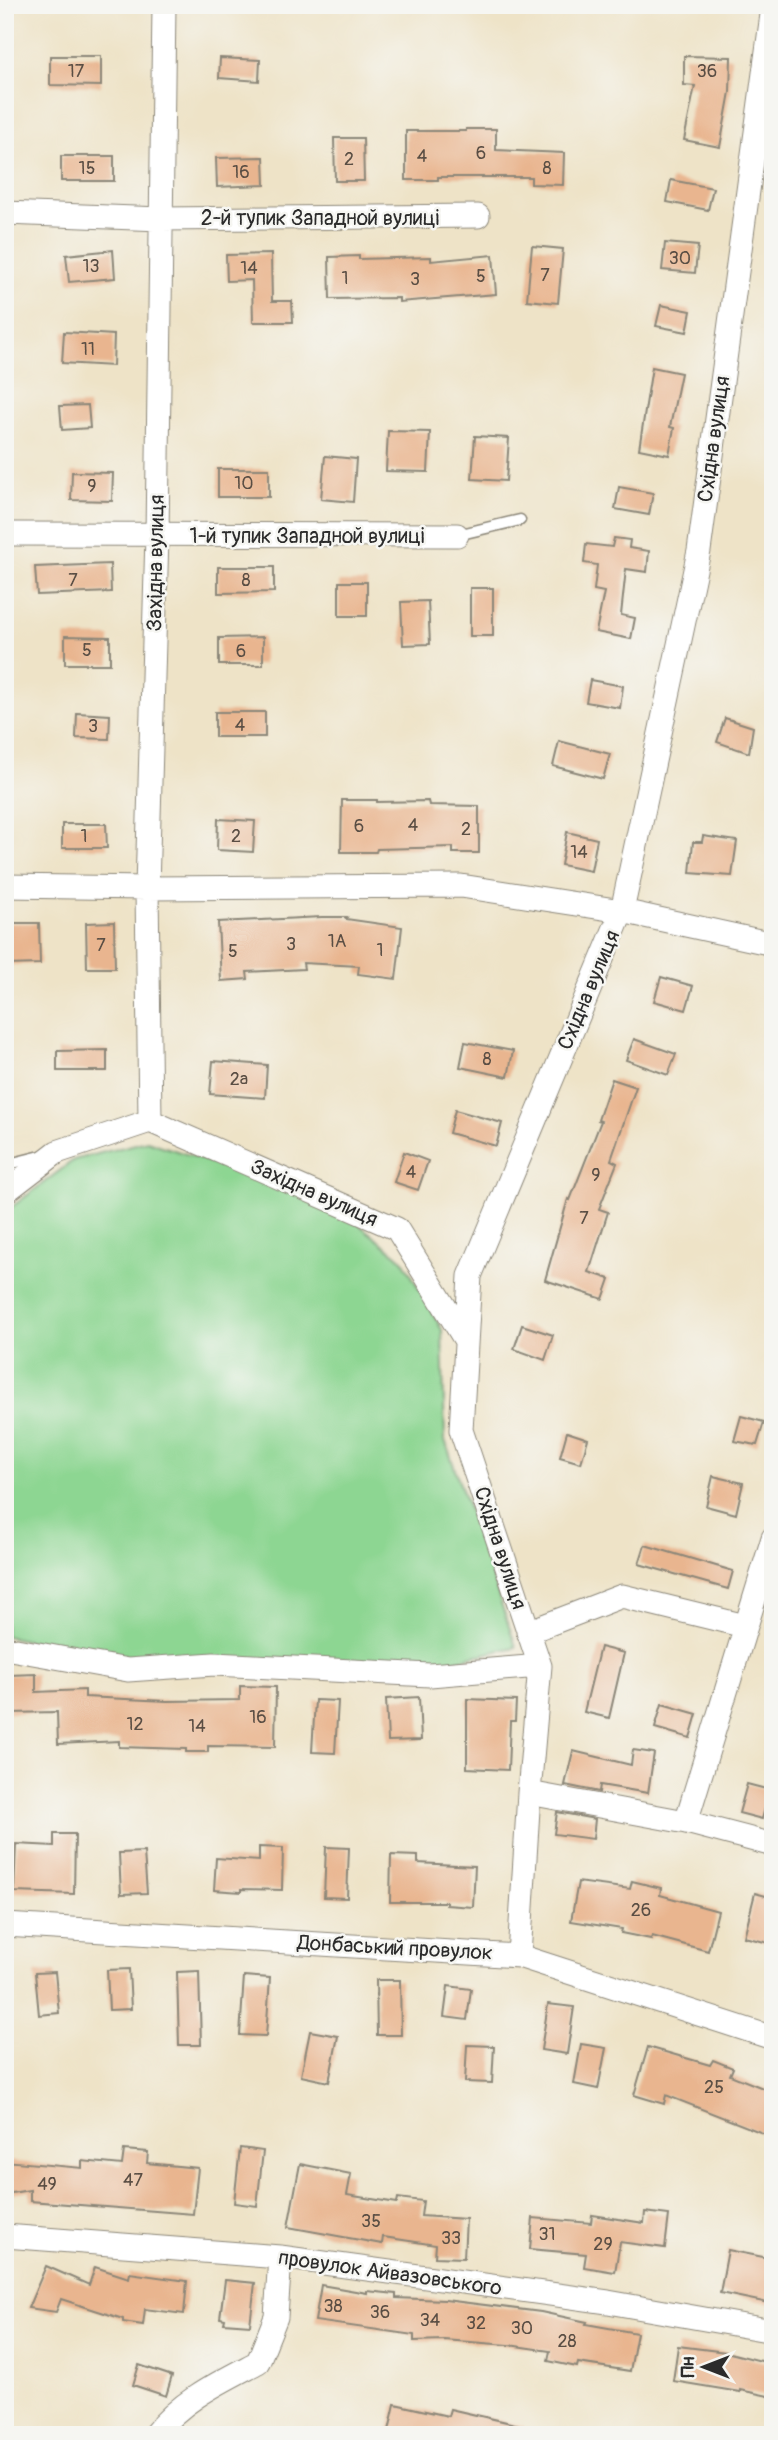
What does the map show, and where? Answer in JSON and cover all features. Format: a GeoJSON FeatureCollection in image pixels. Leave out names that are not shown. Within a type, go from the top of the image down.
{"type":"FeatureCollection","features":[{"type":"Feature","properties":{"kind":"street","name":"Західна вулиця"},"geometry":{"type":"LineString","coordinates":[[164,5],[157,536],[147,888],[150,1121],[397,1229],[466,1340]]}},
{"type":"Feature","properties":{"kind":"street","name":"Східна вулиця"},"geometry":{"type":"LineString","coordinates":[[519,1956],[528,1793],[540,1666],[461,1430],[470,1276],[622,911],[699,551],[773,7]]}},
{"type":"Feature","properties":{"kind":"street","name":"2-й тупик Западной вулиці"},"geometry":{"type":"LineString","coordinates":[[5,213],[161,219],[478,216]]}},
{"type":"Feature","properties":{"kind":"street","name":"1-й тупик Западной вулиці"},"geometry":{"type":"LineString","coordinates":[[5,534],[457,535]]}},
{"type":"Feature","properties":{"kind":"street"},"geometry":{"type":"LineString","coordinates":[[5,886],[461,886],[622,911],[773,944]]}},
{"type":"Feature","properties":{"kind":"street"},"geometry":{"type":"LineString","coordinates":[[5,1192],[57,1152],[150,1121]]}},
{"type":"Feature","properties":{"kind":"street"},"geometry":{"type":"LineString","coordinates":[[686,1822],[773,1538]]}},
{"type":"Feature","properties":{"kind":"street"},"geometry":{"type":"LineString","coordinates":[[528,1632],[622,1596],[746,1626]]}},
{"type":"Feature","properties":{"kind":"street"},"geometry":{"type":"LineString","coordinates":[[5,1648],[128,1670],[214,1664],[430,1675],[540,1666]]}},
{"type":"Feature","properties":{"kind":"street"},"geometry":{"type":"LineString","coordinates":[[528,1793],[686,1822],[773,1845]]}},
{"type":"Feature","properties":{"kind":"street","name":"Донбаський провулок"},"geometry":{"type":"LineString","coordinates":[[5,1925],[519,1956],[773,2038]]}},
{"type":"Feature","properties":{"kind":"street","name":"провулок Айвазовського"},"geometry":{"type":"LineString","coordinates":[[5,2236],[280,2257],[608,2302],[773,2332]]}},
{"type":"Feature","properties":{"kind":"street"},"geometry":{"type":"LineString","coordinates":[[154,2435],[166,2420],[202,2391],[258,2362],[276,2317],[280,2257]]}},
{"type":"Feature","properties":{"kind":"lane"},"geometry":{"type":"LineString","coordinates":[[457,535],[520,520]]}},
{"type":"Feature","properties":{"kind":"lane"},"geometry":{"type":"LineString","coordinates":[[5,1165],[57,1152]]}},
{"type":"Feature","properties":{"kind":"green space"},"geometry":{"type":"Polygon","coordinates":[[[147,1141],[331,1202],[403,1260],[442,1330],[445,1440],[516,1647],[436,1664],[127,1661],[5,1636],[5,1212],[74,1160],[147,1141]]]}},
{"type":"Feature","properties":{"kind":"building"},"geometry":{"type":"Polygon","coordinates":[[[50,56],[101,56],[101,86],[50,85],[50,56]]]}},
{"type":"Feature","properties":{"kind":"building"},"geometry":{"type":"Polygon","coordinates":[[[684,56],[731,57],[730,92],[720,147],[684,140],[695,86],[684,85],[684,56]]]}},
{"type":"Feature","properties":{"kind":"building"},"geometry":{"type":"Polygon","coordinates":[[[220,58],[260,60],[259,81],[219,78],[220,58]]]}},
{"type":"Feature","properties":{"kind":"building"},"geometry":{"type":"Polygon","coordinates":[[[496,129],[496,150],[564,153],[563,185],[531,184],[531,177],[438,177],[438,180],[406,180],[406,131],[496,129]]]}},
{"type":"Feature","properties":{"kind":"building"},"geometry":{"type":"Polygon","coordinates":[[[334,138],[363,138],[364,181],[335,181],[334,138]]]}},
{"type":"Feature","properties":{"kind":"building"},"geometry":{"type":"Polygon","coordinates":[[[61,156],[114,156],[114,181],[61,181],[61,156]]]}},
{"type":"Feature","properties":{"kind":"building"},"geometry":{"type":"Polygon","coordinates":[[[264,157],[265,185],[217,187],[216,158],[264,157]]]}},
{"type":"Feature","properties":{"kind":"building"},"geometry":{"type":"Polygon","coordinates":[[[671,180],[713,188],[708,210],[667,202],[671,180]]]}},
{"type":"Feature","properties":{"kind":"building"},"geometry":{"type":"Polygon","coordinates":[[[665,243],[698,246],[695,273],[662,270],[665,243]]]}},
{"type":"Feature","properties":{"kind":"building"},"geometry":{"type":"Polygon","coordinates":[[[532,246],[563,249],[558,303],[527,300],[532,246]]]}},
{"type":"Feature","properties":{"kind":"building"},"geometry":{"type":"Polygon","coordinates":[[[113,250],[115,278],[69,282],[66,255],[113,250]]]}},
{"type":"Feature","properties":{"kind":"building"},"geometry":{"type":"Polygon","coordinates":[[[271,254],[272,301],[292,301],[293,322],[253,322],[252,280],[227,281],[226,255],[271,254]]]}},
{"type":"Feature","properties":{"kind":"building"},"geometry":{"type":"Polygon","coordinates":[[[493,255],[496,294],[399,302],[399,298],[330,299],[329,257],[431,257],[431,261],[493,255]]]}},
{"type":"Feature","properties":{"kind":"building"},"geometry":{"type":"Polygon","coordinates":[[[661,305],[691,311],[687,332],[656,326],[661,305]]]}},
{"type":"Feature","properties":{"kind":"building"},"geometry":{"type":"Polygon","coordinates":[[[64,332],[114,335],[113,366],[62,363],[64,332]]]}},
{"type":"Feature","properties":{"kind":"building"},"geometry":{"type":"Polygon","coordinates":[[[652,367],[681,373],[670,427],[674,428],[669,455],[639,449],[652,367]]]}},
{"type":"Feature","properties":{"kind":"building"},"geometry":{"type":"Polygon","coordinates":[[[88,405],[90,428],[62,430],[60,406],[88,405]]]}},
{"type":"Feature","properties":{"kind":"building"},"geometry":{"type":"Polygon","coordinates":[[[388,431],[430,432],[428,472],[386,471],[388,431]]]}},
{"type":"Feature","properties":{"kind":"building"},"geometry":{"type":"Polygon","coordinates":[[[475,436],[509,438],[506,481],[472,479],[475,436]]]}},
{"type":"Feature","properties":{"kind":"building"},"geometry":{"type":"Polygon","coordinates":[[[325,456],[356,459],[353,502],[321,499],[325,456]]]}},
{"type":"Feature","properties":{"kind":"building"},"geometry":{"type":"Polygon","coordinates":[[[218,469],[269,469],[269,497],[218,497],[218,469]]]}},
{"type":"Feature","properties":{"kind":"building"},"geometry":{"type":"Polygon","coordinates":[[[72,472],[113,473],[112,501],[71,500],[72,472]]]}},
{"type":"Feature","properties":{"kind":"building"},"geometry":{"type":"Polygon","coordinates":[[[619,487],[653,493],[649,515],[615,509],[619,487]]]}},
{"type":"Feature","properties":{"kind":"building"},"geometry":{"type":"Polygon","coordinates":[[[614,538],[630,540],[629,548],[649,551],[647,572],[626,569],[621,615],[635,618],[631,639],[596,632],[604,592],[594,590],[597,565],[584,563],[586,544],[612,547],[614,538]]]}},
{"type":"Feature","properties":{"kind":"building"},"geometry":{"type":"Polygon","coordinates":[[[110,564],[111,592],[37,595],[35,567],[110,564]]]}},
{"type":"Feature","properties":{"kind":"building"},"geometry":{"type":"Polygon","coordinates":[[[218,567],[274,567],[274,592],[218,593],[218,567]]]}},
{"type":"Feature","properties":{"kind":"building"},"geometry":{"type":"Polygon","coordinates":[[[339,582],[367,582],[367,616],[339,616],[339,582]]]}},
{"type":"Feature","properties":{"kind":"building"},"geometry":{"type":"Polygon","coordinates":[[[470,588],[493,588],[493,636],[470,636],[470,588]]]}},
{"type":"Feature","properties":{"kind":"building"},"geometry":{"type":"Polygon","coordinates":[[[428,601],[430,644],[403,645],[401,602],[428,601]]]}},
{"type":"Feature","properties":{"kind":"building"},"geometry":{"type":"Polygon","coordinates":[[[65,636],[110,637],[110,664],[65,664],[65,636]]]}},
{"type":"Feature","properties":{"kind":"building"},"geometry":{"type":"Polygon","coordinates":[[[263,637],[263,665],[219,665],[219,638],[263,637]]]}},
{"type":"Feature","properties":{"kind":"building"},"geometry":{"type":"Polygon","coordinates":[[[590,680],[623,686],[620,708],[586,702],[590,680]]]}},
{"type":"Feature","properties":{"kind":"building"},"geometry":{"type":"Polygon","coordinates":[[[215,712],[265,712],[265,737],[215,737],[215,712]]]}},
{"type":"Feature","properties":{"kind":"building"},"geometry":{"type":"Polygon","coordinates":[[[77,713],[110,715],[109,739],[76,738],[77,713]]]}},
{"type":"Feature","properties":{"kind":"building"},"geometry":{"type":"Polygon","coordinates":[[[725,718],[753,727],[749,753],[717,742],[725,718]]]}},
{"type":"Feature","properties":{"kind":"building"},"geometry":{"type":"Polygon","coordinates":[[[559,741],[610,754],[603,779],[553,766],[559,741]]]}},
{"type":"Feature","properties":{"kind":"building"},"geometry":{"type":"Polygon","coordinates":[[[342,800],[428,801],[429,805],[479,806],[479,853],[453,853],[453,847],[341,852],[342,800]]]}},
{"type":"Feature","properties":{"kind":"building"},"geometry":{"type":"Polygon","coordinates":[[[218,819],[255,821],[253,852],[217,850],[218,819]]]}},
{"type":"Feature","properties":{"kind":"building"},"geometry":{"type":"Polygon","coordinates":[[[62,824],[106,824],[107,848],[62,848],[62,824]]]}},
{"type":"Feature","properties":{"kind":"building"},"geometry":{"type":"Polygon","coordinates":[[[567,832],[597,839],[591,871],[561,865],[567,832]]]}},
{"type":"Feature","properties":{"kind":"building"},"geometry":{"type":"Polygon","coordinates":[[[703,836],[737,841],[732,876],[690,873],[693,842],[702,842],[703,836]]]}},
{"type":"Feature","properties":{"kind":"building"},"geometry":{"type":"Polygon","coordinates":[[[347,917],[346,919],[402,927],[396,979],[358,974],[359,966],[303,963],[304,969],[247,972],[248,979],[221,981],[218,922],[347,917]]]}},
{"type":"Feature","properties":{"kind":"building"},"geometry":{"type":"Polygon","coordinates":[[[114,922],[115,968],[87,968],[86,923],[114,922]]]}},
{"type":"Feature","properties":{"kind":"building"},"geometry":{"type":"Polygon","coordinates":[[[5,923],[39,923],[40,964],[5,965],[5,923]]]}},
{"type":"Feature","properties":{"kind":"building"},"geometry":{"type":"Polygon","coordinates":[[[661,977],[693,986],[686,1010],[654,1001],[661,977]]]}},
{"type":"Feature","properties":{"kind":"building"},"geometry":{"type":"Polygon","coordinates":[[[634,1039],[676,1054],[668,1075],[626,1060],[634,1039]]]}},
{"type":"Feature","properties":{"kind":"building"},"geometry":{"type":"Polygon","coordinates":[[[465,1042],[513,1051],[508,1077],[460,1067],[465,1042]]]}},
{"type":"Feature","properties":{"kind":"building"},"geometry":{"type":"Polygon","coordinates":[[[107,1050],[107,1071],[57,1071],[57,1051],[107,1050]]]}},
{"type":"Feature","properties":{"kind":"building"},"geometry":{"type":"Polygon","coordinates":[[[213,1061],[267,1065],[265,1098],[210,1094],[213,1061]]]}},
{"type":"Feature","properties":{"kind":"building"},"geometry":{"type":"Polygon","coordinates":[[[612,1079],[636,1087],[611,1160],[617,1163],[599,1209],[608,1212],[589,1272],[610,1279],[603,1299],[545,1280],[568,1199],[570,1200],[601,1121],[598,1120],[612,1079]]]}},
{"type":"Feature","properties":{"kind":"building"},"geometry":{"type":"Polygon","coordinates":[[[455,1110],[502,1123],[496,1146],[449,1133],[455,1110]]]}},
{"type":"Feature","properties":{"kind":"building"},"geometry":{"type":"Polygon","coordinates":[[[404,1152],[428,1161],[418,1190],[394,1182],[404,1152]]]}},
{"type":"Feature","properties":{"kind":"building"},"geometry":{"type":"Polygon","coordinates":[[[522,1325],[553,1335],[545,1360],[514,1349],[522,1325]]]}},
{"type":"Feature","properties":{"kind":"building"},"geometry":{"type":"Polygon","coordinates":[[[741,1416],[764,1422],[757,1445],[734,1441],[741,1416]]]}},
{"type":"Feature","properties":{"kind":"building"},"geometry":{"type":"Polygon","coordinates":[[[567,1432],[588,1439],[581,1463],[560,1457],[567,1432]]]}},
{"type":"Feature","properties":{"kind":"building"},"geometry":{"type":"Polygon","coordinates":[[[713,1476],[743,1483],[736,1514],[706,1506],[713,1476]]]}},
{"type":"Feature","properties":{"kind":"building"},"geometry":{"type":"Polygon","coordinates":[[[645,1545],[733,1571],[728,1589],[639,1564],[645,1545]]]}},
{"type":"Feature","properties":{"kind":"building"},"geometry":{"type":"Polygon","coordinates":[[[600,1647],[624,1653],[609,1718],[584,1712],[600,1647]]]}},
{"type":"Feature","properties":{"kind":"building"},"geometry":{"type":"Polygon","coordinates":[[[36,1674],[36,1692],[85,1690],[85,1697],[167,1701],[240,1700],[240,1686],[276,1687],[275,1747],[208,1746],[208,1752],[186,1752],[186,1749],[119,1747],[119,1741],[58,1744],[57,1712],[9,1713],[8,1675],[36,1674]]]}},
{"type":"Feature","properties":{"kind":"building"},"geometry":{"type":"Polygon","coordinates":[[[419,1697],[421,1740],[388,1741],[386,1699],[419,1697]]]}},
{"type":"Feature","properties":{"kind":"building"},"geometry":{"type":"Polygon","coordinates":[[[467,1699],[516,1701],[515,1721],[510,1721],[508,1770],[467,1768],[467,1699]]]}},
{"type":"Feature","properties":{"kind":"building"},"geometry":{"type":"Polygon","coordinates":[[[315,1700],[338,1701],[335,1753],[312,1752],[315,1700]]]}},
{"type":"Feature","properties":{"kind":"building"},"geometry":{"type":"Polygon","coordinates":[[[662,1704],[697,1714],[690,1738],[655,1728],[662,1704]]]}},
{"type":"Feature","properties":{"kind":"building"},"geometry":{"type":"Polygon","coordinates":[[[633,1750],[654,1753],[648,1793],[600,1785],[599,1792],[565,1785],[573,1751],[631,1765],[633,1750]]]}},
{"type":"Feature","properties":{"kind":"building"},"geometry":{"type":"Polygon","coordinates":[[[747,1784],[770,1790],[762,1819],[739,1813],[747,1784]]]}},
{"type":"Feature","properties":{"kind":"building"},"geometry":{"type":"Polygon","coordinates":[[[557,1812],[595,1819],[593,1839],[554,1834],[557,1812]]]}},
{"type":"Feature","properties":{"kind":"building"},"geometry":{"type":"Polygon","coordinates":[[[54,1834],[75,1834],[74,1894],[14,1892],[16,1844],[54,1846],[54,1834]]]}},
{"type":"Feature","properties":{"kind":"building"},"geometry":{"type":"Polygon","coordinates":[[[259,1847],[283,1848],[282,1890],[214,1890],[216,1858],[259,1861],[259,1847]]]}},
{"type":"Feature","properties":{"kind":"building"},"geometry":{"type":"Polygon","coordinates":[[[326,1847],[349,1848],[347,1898],[324,1897],[326,1847]]]}},
{"type":"Feature","properties":{"kind":"building"},"geometry":{"type":"Polygon","coordinates":[[[144,1852],[147,1893],[121,1894],[119,1853],[144,1852]]]}},
{"type":"Feature","properties":{"kind":"building"},"geometry":{"type":"Polygon","coordinates":[[[391,1855],[418,1856],[418,1863],[475,1866],[473,1907],[446,1905],[446,1902],[390,1902],[391,1855]]]}},
{"type":"Feature","properties":{"kind":"building"},"geometry":{"type":"Polygon","coordinates":[[[632,1881],[661,1888],[660,1895],[718,1911],[708,1951],[652,1936],[651,1939],[621,1933],[622,1929],[571,1921],[578,1882],[630,1889],[632,1881]]]}},
{"type":"Feature","properties":{"kind":"building"},"geometry":{"type":"Polygon","coordinates":[[[755,1893],[773,1898],[773,1944],[744,1937],[755,1893]]]}},
{"type":"Feature","properties":{"kind":"building"},"geometry":{"type":"Polygon","coordinates":[[[129,1969],[131,2009],[109,2010],[107,1970],[129,1969]]]}},
{"type":"Feature","properties":{"kind":"building"},"geometry":{"type":"Polygon","coordinates":[[[199,1971],[201,2045],[179,2045],[177,1972],[199,1971]]]}},
{"type":"Feature","properties":{"kind":"building"},"geometry":{"type":"Polygon","coordinates":[[[55,1972],[59,2013],[39,2015],[35,1973],[55,1972]]]}},
{"type":"Feature","properties":{"kind":"building"},"geometry":{"type":"Polygon","coordinates":[[[244,1976],[270,1978],[266,2036],[240,2035],[244,1976]]]}},
{"type":"Feature","properties":{"kind":"building"},"geometry":{"type":"Polygon","coordinates":[[[376,1980],[400,1980],[401,2035],[377,2035],[376,1980]]]}},
{"type":"Feature","properties":{"kind":"building"},"geometry":{"type":"Polygon","coordinates":[[[448,1986],[471,1989],[467,2020],[444,2017],[448,1986]]]}},
{"type":"Feature","properties":{"kind":"building"},"geometry":{"type":"Polygon","coordinates":[[[548,2004],[574,2007],[567,2054],[541,2050],[548,2004]]]}},
{"type":"Feature","properties":{"kind":"building"},"geometry":{"type":"Polygon","coordinates":[[[310,2031],[338,2036],[329,2082],[301,2076],[310,2031]]]}},
{"type":"Feature","properties":{"kind":"building"},"geometry":{"type":"Polygon","coordinates":[[[581,2044],[606,2048],[598,2089],[574,2084],[581,2044]]]}},
{"type":"Feature","properties":{"kind":"building"},"geometry":{"type":"Polygon","coordinates":[[[467,2045],[494,2046],[492,2083],[465,2082],[467,2045]]]}},
{"type":"Feature","properties":{"kind":"building"},"geometry":{"type":"Polygon","coordinates":[[[648,2047],[710,2065],[713,2060],[733,2068],[730,2075],[773,2092],[773,2115],[765,2134],[666,2095],[664,2104],[634,2095],[648,2047]]]}},
{"type":"Feature","properties":{"kind":"building"},"geometry":{"type":"Polygon","coordinates":[[[240,2148],[263,2151],[257,2206],[234,2203],[240,2148]]]}},
{"type":"Feature","properties":{"kind":"building"},"geometry":{"type":"Polygon","coordinates":[[[124,2150],[148,2152],[147,2163],[198,2168],[193,2214],[30,2201],[30,2190],[5,2194],[5,2161],[82,2168],[82,2161],[122,2165],[124,2150]]]}},
{"type":"Feature","properties":{"kind":"building"},"geometry":{"type":"Polygon","coordinates":[[[300,2164],[351,2174],[347,2195],[397,2203],[398,2198],[423,2201],[421,2216],[466,2219],[464,2258],[435,2257],[436,2245],[383,2237],[382,2244],[288,2227],[300,2164]]]}},
{"type":"Feature","properties":{"kind":"building"},"geometry":{"type":"Polygon","coordinates":[[[645,2212],[669,2215],[665,2248],[620,2242],[615,2272],[584,2267],[586,2254],[530,2249],[533,2218],[591,2223],[592,2215],[644,2223],[645,2212]]]}},
{"type":"Feature","properties":{"kind":"building"},"geometry":{"type":"Polygon","coordinates":[[[728,2250],[773,2259],[773,2304],[720,2293],[728,2250]]]}},
{"type":"Feature","properties":{"kind":"building"},"geometry":{"type":"Polygon","coordinates":[[[46,2266],[89,2285],[95,2267],[129,2278],[130,2273],[187,2281],[184,2314],[145,2309],[143,2325],[123,2322],[123,2319],[61,2299],[56,2312],[28,2308],[46,2266]]]}},
{"type":"Feature","properties":{"kind":"building"},"geometry":{"type":"Polygon","coordinates":[[[225,2280],[255,2283],[250,2325],[224,2323],[225,2319],[220,2318],[225,2280]]]}},
{"type":"Feature","properties":{"kind":"building"},"geometry":{"type":"Polygon","coordinates":[[[321,2285],[367,2293],[396,2294],[396,2298],[445,2300],[541,2312],[587,2322],[586,2324],[637,2333],[630,2371],[578,2363],[577,2367],[548,2361],[550,2351],[444,2340],[414,2341],[414,2335],[315,2321],[321,2285]]]}},
{"type":"Feature","properties":{"kind":"building"},"geometry":{"type":"Polygon","coordinates":[[[678,2346],[726,2352],[773,2364],[773,2397],[673,2381],[678,2346]]]}},
{"type":"Feature","properties":{"kind":"building"},"geometry":{"type":"Polygon","coordinates":[[[139,2365],[172,2376],[166,2396],[133,2385],[139,2365]]]}},
{"type":"Feature","properties":{"kind":"building"},"geometry":{"type":"Polygon","coordinates":[[[395,2404],[448,2416],[450,2409],[524,2426],[523,2435],[388,2435],[395,2404]]]}}]}
